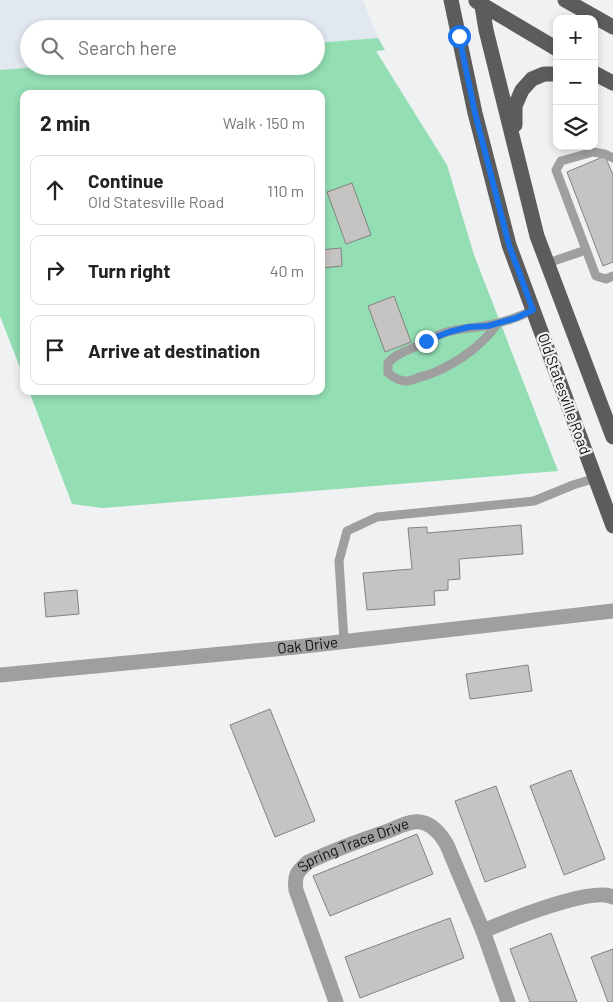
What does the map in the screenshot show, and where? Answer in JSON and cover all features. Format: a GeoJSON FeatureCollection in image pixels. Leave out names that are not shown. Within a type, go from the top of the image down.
{"type":"FeatureCollection","features":[{"type":"Feature","properties":{"kind":"main road","name":"Old Statesville Road"},"geometry":{"type":"LineString","coordinates":[[451,0],[475,113],[509,245],[613,526]]}},
{"type":"Feature","properties":{"kind":"main road"},"geometry":{"type":"LineString","coordinates":[[565,0],[613,27]]}},
{"type":"Feature","properties":{"kind":"main road","name":"Old Statesville Road"},"geometry":{"type":"LineString","coordinates":[[479,1],[538,236],[613,437]]}},
{"type":"Feature","properties":{"kind":"main road"},"geometry":{"type":"LineString","coordinates":[[479,1],[553,47]]}},
{"type":"Feature","properties":{"kind":"main road"},"geometry":{"type":"LineString","coordinates":[[514,142],[515,106],[522,90],[532,79],[544,74],[553,74]]}},
{"type":"Feature","properties":{"kind":"street","name":"Oak Drive"},"geometry":{"type":"LineString","coordinates":[[0,675],[344,641],[613,611]]}},
{"type":"Feature","properties":{"kind":"street","name":"Spring Trace Drive"},"geometry":{"type":"LineString","coordinates":[[336,1002],[296,890],[295,879],[299,870],[308,862],[413,822],[423,823],[433,828],[440,833],[447,845],[483,930],[508,1002]]}},
{"type":"Feature","properties":{"kind":"street"},"geometry":{"type":"LineString","coordinates":[[483,930],[525,914],[587,896],[613,897]]}},
{"type":"Feature","properties":{"kind":"lane"},"geometry":{"type":"LineString","coordinates":[[613,158],[605,154],[593,152],[560,161],[556,170],[596,276],[606,279],[613,276]]}},
{"type":"Feature","properties":{"kind":"lane"},"geometry":{"type":"LineString","coordinates":[[548,263],[586,250]]}},
{"type":"Feature","properties":{"kind":"lane"},"geometry":{"type":"LineString","coordinates":[[498,323],[490,334],[475,348],[428,375],[406,381],[395,378],[388,373],[388,363],[393,357],[426,341],[449,332],[516,318],[533,310]]}},
{"type":"Feature","properties":{"kind":"lane"},"geometry":{"type":"LineString","coordinates":[[344,641],[339,561],[346,531],[377,517],[534,501],[596,478]]}},
{"type":"Feature","properties":{"kind":"shaded area"},"geometry":{"type":"Polygon","coordinates":[[[0,0],[363,0],[378,38],[325,42],[325,20],[20,20],[20,68],[0,70],[0,0]]]}},
{"type":"Feature","properties":{"kind":"green space"},"geometry":{"type":"Polygon","coordinates":[[[378,38],[385,50],[376,51],[447,165],[474,255],[558,471],[103,508],[72,504],[31,395],[325,395],[325,90],[20,90],[20,368],[0,316],[0,70],[20,68],[20,75],[325,75],[325,42],[378,38]]]}},
{"type":"Feature","properties":{"kind":"building"},"geometry":{"type":"Polygon","coordinates":[[[605,156],[613,175],[613,262],[603,266],[567,172],[605,156]]]}},
{"type":"Feature","properties":{"kind":"building"},"geometry":{"type":"Polygon","coordinates":[[[352,183],[371,235],[346,244],[327,192],[352,183]]]}},
{"type":"Feature","properties":{"kind":"building"},"geometry":{"type":"Polygon","coordinates":[[[341,248],[342,266],[325,268],[325,250],[341,248]]]}},
{"type":"Feature","properties":{"kind":"building"},"geometry":{"type":"Polygon","coordinates":[[[394,296],[411,342],[385,352],[368,306],[394,296]]]}},
{"type":"Feature","properties":{"kind":"building"},"geometry":{"type":"Polygon","coordinates":[[[521,525],[523,554],[459,559],[460,579],[448,580],[448,590],[434,591],[435,605],[367,610],[363,573],[412,569],[408,528],[427,527],[427,533],[521,525]]]}},
{"type":"Feature","properties":{"kind":"building"},"geometry":{"type":"Polygon","coordinates":[[[77,590],[79,614],[46,617],[44,593],[77,590]]]}},
{"type":"Feature","properties":{"kind":"building"},"geometry":{"type":"Polygon","coordinates":[[[528,665],[532,691],[470,699],[466,674],[528,665]]]}},
{"type":"Feature","properties":{"kind":"building"},"geometry":{"type":"Polygon","coordinates":[[[270,709],[315,821],[275,837],[230,725],[270,709]]]}},
{"type":"Feature","properties":{"kind":"building"},"geometry":{"type":"Polygon","coordinates":[[[571,770],[605,859],[564,875],[530,786],[571,770]]]}},
{"type":"Feature","properties":{"kind":"building"},"geometry":{"type":"Polygon","coordinates":[[[496,786],[526,867],[485,882],[455,801],[496,786]]]}},
{"type":"Feature","properties":{"kind":"building"},"geometry":{"type":"Polygon","coordinates":[[[417,834],[433,874],[330,916],[313,876],[417,834]]]}},
{"type":"Feature","properties":{"kind":"building"},"geometry":{"type":"Polygon","coordinates":[[[450,918],[464,958],[360,998],[345,957],[450,918]]]}},
{"type":"Feature","properties":{"kind":"building"},"geometry":{"type":"Polygon","coordinates":[[[551,933],[577,1002],[530,1002],[510,949],[551,933]]]}},
{"type":"Feature","properties":{"kind":"building"},"geometry":{"type":"Polygon","coordinates":[[[613,949],[613,1002],[608,1002],[591,957],[613,949]]]}},
{"type":"Feature","properties":{"kind":"route"},"geometry":{"type":"LineString","coordinates":[[426,341],[449,332],[469,327],[488,326],[516,318],[533,310],[509,245],[475,113],[459,36]]}}]}
